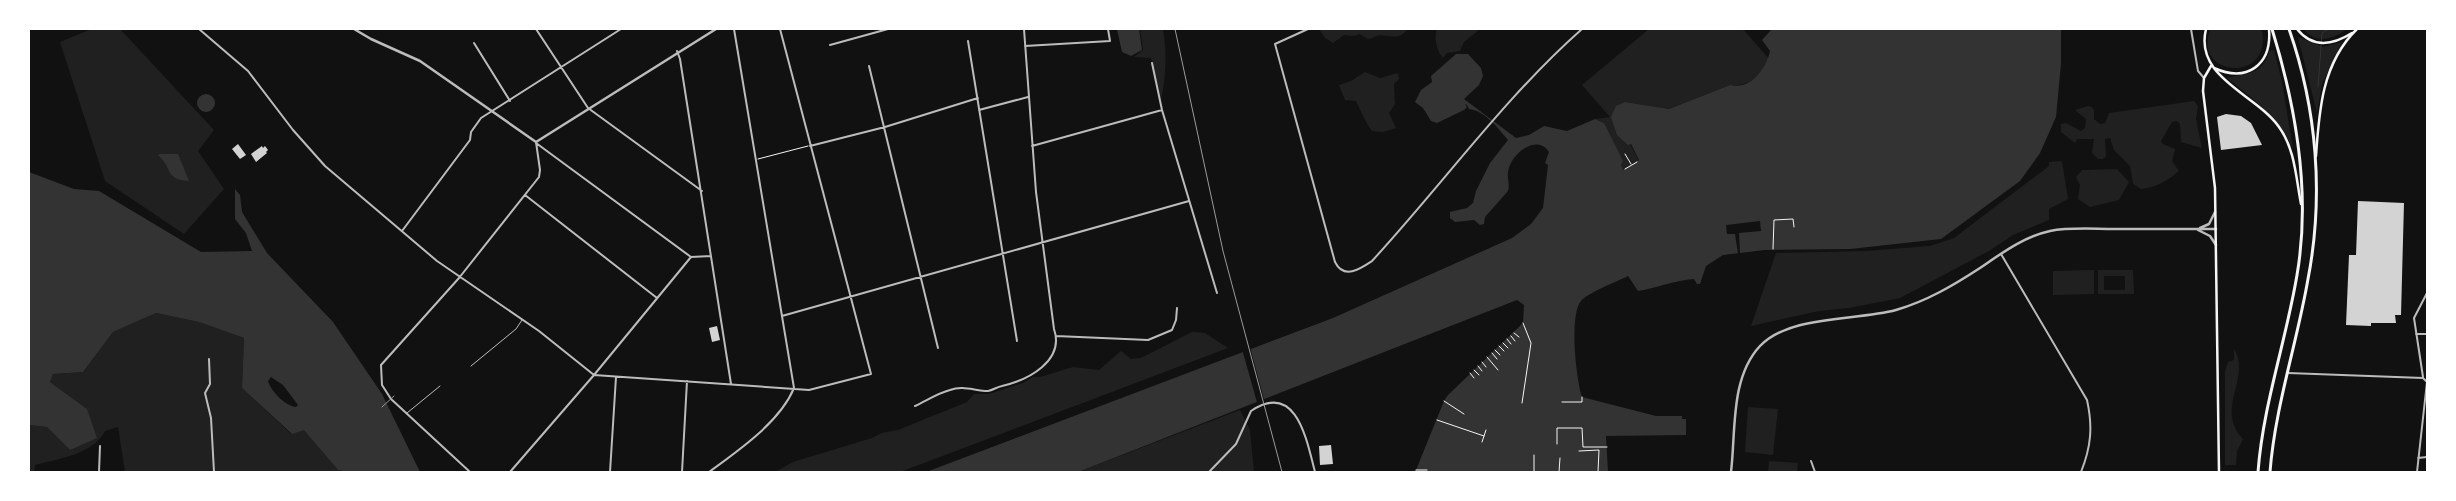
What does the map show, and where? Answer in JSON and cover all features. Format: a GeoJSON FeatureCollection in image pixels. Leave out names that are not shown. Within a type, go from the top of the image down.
{"type":"FeatureCollection","features":[{"type":"Feature","properties":{"kind":"highway"},"geometry":{"type":"LineString","coordinates":[[2258,472],[2267,408],[2297,274],[2301,206],[2300,167],[2294,117],[2270,29]]}},
{"type":"Feature","properties":{"kind":"highway"},"geometry":{"type":"LineString","coordinates":[[2270,472],[2277,420],[2312,258],[2316,217],[2316,160],[2303,79],[2289,29]]}},
{"type":"Feature","properties":{"kind":"main road"},"geometry":{"type":"LineString","coordinates":[[2206,29],[2204,48],[2212,67],[2258,106],[2278,126],[2292,154],[2301,206]]}},
{"type":"Feature","properties":{"kind":"main road"},"geometry":{"type":"LineString","coordinates":[[2212,67],[2232,74],[2240,74],[2254,68],[2266,56],[2269,48],[2270,29]]}},
{"type":"Feature","properties":{"kind":"main road"},"geometry":{"type":"LineString","coordinates":[[2297,29],[2313,42],[2326,44],[2338,41],[2354,32]]}},
{"type":"Feature","properties":{"kind":"main road"},"geometry":{"type":"LineString","coordinates":[[2316,160],[2319,116],[2324,85],[2338,54],[2357,29]]}},
{"type":"Feature","properties":{"kind":"main road"},"geometry":{"type":"LineString","coordinates":[[2212,67],[2204,78],[2203,96],[2214,178],[2216,210],[2219,472]]}},
{"type":"Feature","properties":{"kind":"street"},"geometry":{"type":"LineString","coordinates":[[199,29],[248,71],[293,130],[325,166],[459,278],[522,320],[594,375],[809,390],[872,374],[780,29]]}},
{"type":"Feature","properties":{"kind":"street"},"geometry":{"type":"LineString","coordinates":[[354,29],[371,39],[420,61],[536,142],[691,257],[712,256]]}},
{"type":"Feature","properties":{"kind":"street"},"geometry":{"type":"LineString","coordinates":[[536,29],[588,108],[702,191]]}},
{"type":"Feature","properties":{"kind":"street"},"geometry":{"type":"LineString","coordinates":[[402,231],[470,140],[471,132],[481,118],[493,113],[621,29]]}},
{"type":"Feature","properties":{"kind":"street"},"geometry":{"type":"LineString","coordinates":[[536,142],[716,29]]}},
{"type":"Feature","properties":{"kind":"street"},"geometry":{"type":"LineString","coordinates":[[709,472],[779,414],[788,402],[794,388],[734,29]]}},
{"type":"Feature","properties":{"kind":"street"},"geometry":{"type":"LineString","coordinates":[[830,45],[888,29]]}},
{"type":"Feature","properties":{"kind":"street"},"geometry":{"type":"LineString","coordinates":[[915,406],[951,389],[991,390],[1025,379],[1032,375],[1054,354],[1056,336],[1042,244],[1032,146],[1024,29]]}},
{"type":"Feature","properties":{"kind":"street"},"geometry":{"type":"LineString","coordinates":[[1025,46],[1110,41],[1108,29]]}},
{"type":"Feature","properties":{"kind":"street"},"geometry":{"type":"LineString","coordinates":[[1308,29],[1275,44],[1335,262],[1341,270],[1358,271],[1372,261],[1552,55],[1582,29]]}},
{"type":"Feature","properties":{"kind":"street"},"geometry":{"type":"LineString","coordinates":[[2191,29],[2198,71],[2204,78]]}},
{"type":"Feature","properties":{"kind":"street"},"geometry":{"type":"LineString","coordinates":[[968,41],[1017,341]]}},
{"type":"Feature","properties":{"kind":"street"},"geometry":{"type":"LineString","coordinates":[[474,44],[510,102]]}},
{"type":"Feature","properties":{"kind":"street"},"geometry":{"type":"LineString","coordinates":[[677,52],[680,59],[702,191],[732,384]]}},
{"type":"Feature","properties":{"kind":"street"},"geometry":{"type":"LineString","coordinates":[[1152,63],[1162,110],[1217,293]]}},
{"type":"Feature","properties":{"kind":"street"},"geometry":{"type":"LineString","coordinates":[[869,66],[938,348]]}},
{"type":"Feature","properties":{"kind":"street"},"geometry":{"type":"LineString","coordinates":[[980,110],[1028,97]]}},
{"type":"Feature","properties":{"kind":"street"},"geometry":{"type":"LineString","coordinates":[[810,146],[885,127],[978,98]]}},
{"type":"Feature","properties":{"kind":"street"},"geometry":{"type":"LineString","coordinates":[[1032,146],[1162,110]]}},
{"type":"Feature","properties":{"kind":"street"},"geometry":{"type":"LineString","coordinates":[[470,472],[390,399],[382,385],[380,365],[459,278],[540,174],[536,142]]}},
{"type":"Feature","properties":{"kind":"street"},"geometry":{"type":"LineString","coordinates":[[524,195],[657,298]]}},
{"type":"Feature","properties":{"kind":"street"},"geometry":{"type":"LineString","coordinates":[[782,316],[851,299],[1189,201]]}},
{"type":"Feature","properties":{"kind":"street"},"geometry":{"type":"LineString","coordinates":[[2194,229],[2209,224],[2216,210]]}},
{"type":"Feature","properties":{"kind":"street"},"geometry":{"type":"LineString","coordinates":[[2194,229],[2206,233],[2216,246]]}},
{"type":"Feature","properties":{"kind":"street"},"geometry":{"type":"LineString","coordinates":[[1731,472],[1738,402],[1743,373],[1747,363],[1768,339],[1793,326],[1882,313],[1911,305],[1955,284],[2027,238],[2055,230],[2216,230]]}},
{"type":"Feature","properties":{"kind":"street"},"geometry":{"type":"LineString","coordinates":[[2001,254],[2087,400],[2092,426],[2090,446],[2081,472]]}},
{"type":"Feature","properties":{"kind":"street"},"geometry":{"type":"LineString","coordinates":[[510,472],[594,375],[691,257]]}},
{"type":"Feature","properties":{"kind":"street"},"geometry":{"type":"LineString","coordinates":[[2417,472],[2427,382],[2423,378],[2414,318],[2427,293]]}},
{"type":"Feature","properties":{"kind":"street"},"geometry":{"type":"LineString","coordinates":[[1056,336],[1148,340],[1172,330],[1176,320],[1177,308]]}},
{"type":"Feature","properties":{"kind":"street"},"geometry":{"type":"LineString","coordinates":[[2416,334],[2427,334]]}},
{"type":"Feature","properties":{"kind":"street"},"geometry":{"type":"LineString","coordinates":[[209,359],[210,384],[205,393],[212,418],[214,472]]}},
{"type":"Feature","properties":{"kind":"street"},"geometry":{"type":"LineString","coordinates":[[2288,372],[2423,378]]}},
{"type":"Feature","properties":{"kind":"street"},"geometry":{"type":"LineString","coordinates":[[610,472],[616,377]]}},
{"type":"Feature","properties":{"kind":"street"},"geometry":{"type":"LineString","coordinates":[[682,472],[686,381]]}},
{"type":"Feature","properties":{"kind":"street"},"geometry":{"type":"LineString","coordinates":[[1209,472],[1239,439],[1248,414],[1271,403],[1290,409],[1304,428],[1315,472]]}},
{"type":"Feature","properties":{"kind":"street"},"geometry":{"type":"LineString","coordinates":[[99,472],[100,446]]}},
{"type":"Feature","properties":{"kind":"street"},"geometry":{"type":"LineString","coordinates":[[2418,458],[2427,457]]}},
{"type":"Feature","properties":{"kind":"street"},"geometry":{"type":"LineString","coordinates":[[1811,461],[1815,472]]}},
{"type":"Feature","properties":{"kind":"lane"},"geometry":{"type":"LineString","coordinates":[[471,366],[516,329],[522,320]]}},
{"type":"Feature","properties":{"kind":"lane"},"geometry":{"type":"LineString","coordinates":[[406,414],[440,386]]}},
{"type":"Feature","properties":{"kind":"path"},"geometry":{"type":"LineString","coordinates":[[755,160],[810,146]]}},
{"type":"Feature","properties":{"kind":"path"},"geometry":{"type":"LineString","coordinates":[[1625,154],[1631,165]]}},
{"type":"Feature","properties":{"kind":"path"},"geometry":{"type":"LineString","coordinates":[[1625,169],[1636,162]]}},
{"type":"Feature","properties":{"kind":"path"},"geometry":{"type":"LineString","coordinates":[[1773,249],[1774,220],[1793,219],[1794,227]]}},
{"type":"Feature","properties":{"kind":"path"},"geometry":{"type":"LineString","coordinates":[[1522,322],[1531,343],[1522,403]]}},
{"type":"Feature","properties":{"kind":"path"},"geometry":{"type":"LineString","coordinates":[[1514,333],[1519,337]]}},
{"type":"Feature","properties":{"kind":"path"},"geometry":{"type":"LineString","coordinates":[[1511,336],[1515,341]]}},
{"type":"Feature","properties":{"kind":"path"},"geometry":{"type":"LineString","coordinates":[[1507,339],[1511,344]]}},
{"type":"Feature","properties":{"kind":"path"},"geometry":{"type":"LineString","coordinates":[[1503,343],[1508,348]]}},
{"type":"Feature","properties":{"kind":"path"},"geometry":{"type":"LineString","coordinates":[[1499,346],[1504,351]]}},
{"type":"Feature","properties":{"kind":"path"},"geometry":{"type":"LineString","coordinates":[[1495,350],[1500,355]]}},
{"type":"Feature","properties":{"kind":"path"},"geometry":{"type":"LineString","coordinates":[[1492,353],[1497,359]]}},
{"type":"Feature","properties":{"kind":"path"},"geometry":{"type":"LineString","coordinates":[[1487,358],[1498,370]]}},
{"type":"Feature","properties":{"kind":"path"},"geometry":{"type":"LineString","coordinates":[[1482,362],[1486,368]]}},
{"type":"Feature","properties":{"kind":"path"},"geometry":{"type":"LineString","coordinates":[[1478,366],[1482,371]]}},
{"type":"Feature","properties":{"kind":"path"},"geometry":{"type":"LineString","coordinates":[[1474,370],[1479,375]]}},
{"type":"Feature","properties":{"kind":"path"},"geometry":{"type":"LineString","coordinates":[[1470,373],[1474,378]]}},
{"type":"Feature","properties":{"kind":"path"},"geometry":{"type":"LineString","coordinates":[[1582,397],[1582,408]]}},
{"type":"Feature","properties":{"kind":"path"},"geometry":{"type":"LineString","coordinates":[[1444,401],[1464,414]]}},
{"type":"Feature","properties":{"kind":"path"},"geometry":{"type":"LineString","coordinates":[[1562,402],[1582,402]]}},
{"type":"Feature","properties":{"kind":"path"},"geometry":{"type":"LineString","coordinates":[[1436,420],[1484,436]]}},
{"type":"Feature","properties":{"kind":"path"},"geometry":{"type":"LineString","coordinates":[[1557,444],[1557,428],[1582,428],[1583,447],[1607,447]]}},
{"type":"Feature","properties":{"kind":"path"},"geometry":{"type":"LineString","coordinates":[[1482,442],[1486,430]]}},
{"type":"Feature","properties":{"kind":"path"},"geometry":{"type":"LineString","coordinates":[[1579,451],[1599,450],[1598,472]]}},
{"type":"Feature","properties":{"kind":"path"},"geometry":{"type":"LineString","coordinates":[[1534,455],[1534,472]]}},
{"type":"Feature","properties":{"kind":"path"},"geometry":{"type":"LineString","coordinates":[[1559,472],[1560,458]]}},
{"type":"Feature","properties":{"kind":"path"},"geometry":{"type":"LineString","coordinates":[[1416,470],[1428,470]]}},
{"type":"Feature","properties":{"kind":"shaded area"},"geometry":{"type":"Polygon","coordinates":[[[92,29],[120,29],[214,130],[198,151],[224,189],[184,234],[105,181],[60,42],[92,29]]]}},
{"type":"Feature","properties":{"kind":"shaded area"},"geometry":{"type":"Polygon","coordinates":[[[1117,29],[1139,29],[1142,50],[1131,56],[1122,52],[1117,29]]]}},
{"type":"Feature","properties":{"kind":"shaded area"},"geometry":{"type":"Polygon","coordinates":[[[1140,29],[1163,29],[1165,65],[1161,101],[1151,58],[1134,57],[1143,50],[1140,29]]]}},
{"type":"Feature","properties":{"kind":"shaded area"},"geometry":{"type":"Polygon","coordinates":[[[1319,29],[1407,29],[1399,36],[1380,35],[1368,39],[1360,34],[1354,36],[1344,35],[1333,43],[1325,38],[1319,29]]]}},
{"type":"Feature","properties":{"kind":"shaded area"},"geometry":{"type":"Polygon","coordinates":[[[1437,29],[1480,29],[1464,42],[1460,51],[1447,53],[1443,58],[1436,44],[1437,29]]]}},
{"type":"Feature","properties":{"kind":"shaded area"},"geometry":{"type":"Polygon","coordinates":[[[1649,29],[1743,29],[1769,59],[1761,74],[1750,81],[1738,85],[1730,85],[1669,109],[1625,102],[1630,144],[1639,161],[1623,170],[1604,123],[1595,119],[1610,117],[1582,85],[1649,29]]]}},
{"type":"Feature","properties":{"kind":"shaded area"},"geometry":{"type":"Polygon","coordinates":[[[1772,29],[2061,29],[2061,64],[2056,117],[2040,153],[2020,181],[1941,239],[1850,249],[1765,250],[1723,255],[1706,266],[1700,284],[1697,284],[1694,279],[1638,291],[1628,276],[1596,291],[1581,301],[1577,308],[1574,333],[1576,362],[1582,397],[1656,416],[1682,416],[1682,419],[1686,419],[1686,435],[1606,436],[1608,472],[1409,472],[1416,470],[1448,395],[1523,323],[1524,305],[1517,300],[1078,472],[926,472],[1333,318],[1512,238],[1531,224],[1543,208],[1548,165],[1545,163],[1549,152],[1544,147],[1538,145],[1531,145],[1525,148],[1514,159],[1508,172],[1508,191],[1485,217],[1484,224],[1480,225],[1474,220],[1455,222],[1450,218],[1450,212],[1467,208],[1473,203],[1476,191],[1490,163],[1508,140],[1486,116],[1469,109],[1465,104],[1467,107],[1464,110],[1437,123],[1431,121],[1423,108],[1415,102],[1421,90],[1432,82],[1431,76],[1456,54],[1468,54],[1481,68],[1483,76],[1479,85],[1464,99],[1516,138],[1529,135],[1544,126],[1567,131],[1595,119],[1604,123],[1623,161],[1621,165],[1623,170],[1639,160],[1631,144],[1628,145],[1617,135],[1611,117],[1616,106],[1625,102],[1669,109],[1730,85],[1738,86],[1745,84],[1756,77],[1765,65],[1770,51],[1762,40],[1772,29]]]}},
{"type":"Feature","properties":{"kind":"shaded area"},"geometry":{"type":"Polygon","coordinates":[[[2211,29],[2259,29],[2262,31],[2262,48],[2255,60],[2245,66],[2232,68],[2221,65],[2212,57],[2208,45],[2211,29]]]}},
{"type":"Feature","properties":{"kind":"shaded area"},"geometry":{"type":"Polygon","coordinates":[[[2304,29],[2347,29],[2330,38],[2319,39],[2304,29]]]}},
{"type":"Feature","properties":{"kind":"shaded area"},"geometry":{"type":"Polygon","coordinates":[[[2298,37],[2323,47],[2342,42],[2322,84],[2317,113],[2298,37]]]}},
{"type":"Feature","properties":{"kind":"shaded area"},"geometry":{"type":"Polygon","coordinates":[[[2274,50],[2282,82],[2293,149],[2280,127],[2272,118],[2227,78],[2253,72],[2263,65],[2269,51],[2274,50]]]}},
{"type":"Feature","properties":{"kind":"shaded area"},"geometry":{"type":"Polygon","coordinates":[[[1365,72],[1380,78],[1398,73],[1399,79],[1394,84],[1395,104],[1389,113],[1396,128],[1383,132],[1372,131],[1356,101],[1345,100],[1339,85],[1351,81],[1365,72]]]}},
{"type":"Feature","properties":{"kind":"shaded area"},"geometry":{"type":"Polygon","coordinates":[[[202,94],[210,94],[215,99],[213,110],[202,112],[197,107],[197,99],[202,94]]]}},
{"type":"Feature","properties":{"kind":"shaded area"},"geometry":{"type":"Polygon","coordinates":[[[2194,101],[2198,106],[2196,119],[2202,148],[2181,142],[2180,124],[2177,121],[2172,122],[2161,141],[2163,144],[2175,149],[2172,161],[2179,171],[2162,183],[2152,187],[2141,189],[2133,184],[2130,166],[2114,150],[2110,138],[2105,139],[2106,156],[2103,159],[2098,159],[2092,153],[2094,139],[2077,139],[2075,143],[2061,132],[2061,124],[2066,123],[2081,131],[2085,128],[2086,119],[2075,110],[2088,106],[2094,110],[2094,119],[2100,124],[2105,123],[2109,113],[2194,101]]]}},
{"type":"Feature","properties":{"kind":"shaded area"},"geometry":{"type":"Polygon","coordinates":[[[178,154],[189,181],[172,176],[158,155],[178,154]]]}},
{"type":"Feature","properties":{"kind":"shaded area"},"geometry":{"type":"Polygon","coordinates":[[[2062,161],[2068,199],[2049,209],[2049,220],[2013,235],[1989,251],[1900,298],[1849,308],[1819,311],[1751,326],[1776,253],[1866,251],[1930,246],[1954,238],[2049,166],[2049,162],[2062,161]]]}},
{"type":"Feature","properties":{"kind":"shaded area"},"geometry":{"type":"Polygon","coordinates":[[[2117,169],[2129,182],[2119,200],[2090,207],[2078,199],[2080,185],[2076,177],[2082,170],[2117,169]]]}},
{"type":"Feature","properties":{"kind":"shaded area"},"geometry":{"type":"Polygon","coordinates":[[[29,172],[74,189],[99,191],[201,252],[252,251],[246,233],[235,219],[235,189],[240,195],[242,212],[267,253],[333,322],[382,394],[420,472],[348,472],[338,470],[304,430],[292,434],[242,388],[244,338],[199,322],[156,313],[113,332],[83,372],[53,374],[50,382],[87,409],[97,438],[70,450],[47,427],[29,425],[29,172]],[[271,377],[268,381],[279,397],[287,404],[296,407],[298,405],[283,385],[271,377]]]}},
{"type":"Feature","properties":{"kind":"shaded area"},"geometry":{"type":"Polygon","coordinates":[[[2094,270],[2094,294],[2053,295],[2053,271],[2094,270]]]}},
{"type":"Feature","properties":{"kind":"shaded area"},"geometry":{"type":"Polygon","coordinates":[[[2098,270],[2133,270],[2134,294],[2098,294],[2098,270]],[[2104,276],[2104,290],[2125,290],[2125,276],[2104,276]]]}},
{"type":"Feature","properties":{"kind":"shaded area"},"geometry":{"type":"Polygon","coordinates":[[[156,313],[199,322],[244,338],[242,388],[291,434],[304,429],[338,470],[348,472],[125,472],[118,427],[105,431],[100,439],[84,450],[64,458],[35,465],[34,472],[29,472],[29,425],[47,427],[70,450],[87,409],[50,382],[53,374],[83,372],[113,332],[156,313]]]}},
{"type":"Feature","properties":{"kind":"shaded area"},"geometry":{"type":"Polygon","coordinates":[[[1192,332],[1205,333],[1228,348],[900,472],[775,472],[793,462],[872,438],[882,433],[898,430],[967,402],[974,394],[989,394],[1023,383],[1033,377],[1040,377],[1073,367],[1099,370],[1121,351],[1131,359],[1141,358],[1192,332]]]}},
{"type":"Feature","properties":{"kind":"shaded area"},"geometry":{"type":"Polygon","coordinates":[[[2234,349],[2239,371],[2232,405],[2232,417],[2235,428],[2243,439],[2237,451],[2236,465],[2225,465],[2225,371],[2228,362],[2234,360],[2234,349]]]}},
{"type":"Feature","properties":{"kind":"shaded area"},"geometry":{"type":"Polygon","coordinates":[[[1748,407],[1778,409],[1773,455],[1745,452],[1748,407]]]}},
{"type":"Feature","properties":{"kind":"shaded area"},"geometry":{"type":"Polygon","coordinates":[[[1240,410],[1250,430],[1254,472],[1078,472],[1240,410]]]}},
{"type":"Feature","properties":{"kind":"shaded area"},"geometry":{"type":"Polygon","coordinates":[[[1769,461],[1798,463],[1797,472],[1768,472],[1769,461]]]}},
{"type":"Feature","properties":{"kind":"pier"},"geometry":{"type":"Polygon","coordinates":[[[1760,221],[1761,231],[1739,233],[1740,254],[1738,254],[1735,234],[1727,234],[1726,225],[1760,221]]]}},
{"type":"Feature","properties":{"kind":"pier"},"geometry":{"type":"Polygon","coordinates":[[[1250,347],[1265,403],[1258,406],[1242,349],[1250,347]]]}},
{"type":"Feature","properties":{"kind":"building"},"geometry":{"type":"Polygon","coordinates":[[[2226,114],[2241,116],[2251,123],[2262,145],[2221,150],[2217,117],[2226,114]]]}},
{"type":"Feature","properties":{"kind":"building"},"geometry":{"type":"Polygon","coordinates":[[[238,144],[246,155],[240,159],[232,149],[238,144]]]}},
{"type":"Feature","properties":{"kind":"building"},"geometry":{"type":"Polygon","coordinates":[[[262,146],[263,148],[265,146],[268,150],[267,153],[256,162],[251,154],[262,146]]]}},
{"type":"Feature","properties":{"kind":"building"},"geometry":{"type":"Polygon","coordinates":[[[2358,201],[2404,203],[2401,315],[2395,315],[2396,323],[2371,323],[2371,326],[2346,325],[2349,255],[2356,255],[2358,201]]]}},
{"type":"Feature","properties":{"kind":"building"},"geometry":{"type":"Polygon","coordinates":[[[717,326],[720,340],[712,342],[709,328],[717,326]]]}},
{"type":"Feature","properties":{"kind":"building"},"geometry":{"type":"Polygon","coordinates":[[[1331,445],[1333,464],[1320,465],[1319,446],[1331,445]]]}},
{"type":"Feature","properties":{"kind":"waterway"},"geometry":{"type":"LineString","coordinates":[[2318,87],[2322,33],[2329,29]]}},
{"type":"Feature","properties":{"kind":"railway"},"geometry":{"type":"LineString","coordinates":[[1175,29],[1223,251],[1282,472]]}},
{"type":"Feature","properties":{"kind":"railway"},"geometry":{"type":"LineString","coordinates":[[382,407],[394,396]]}}]}
